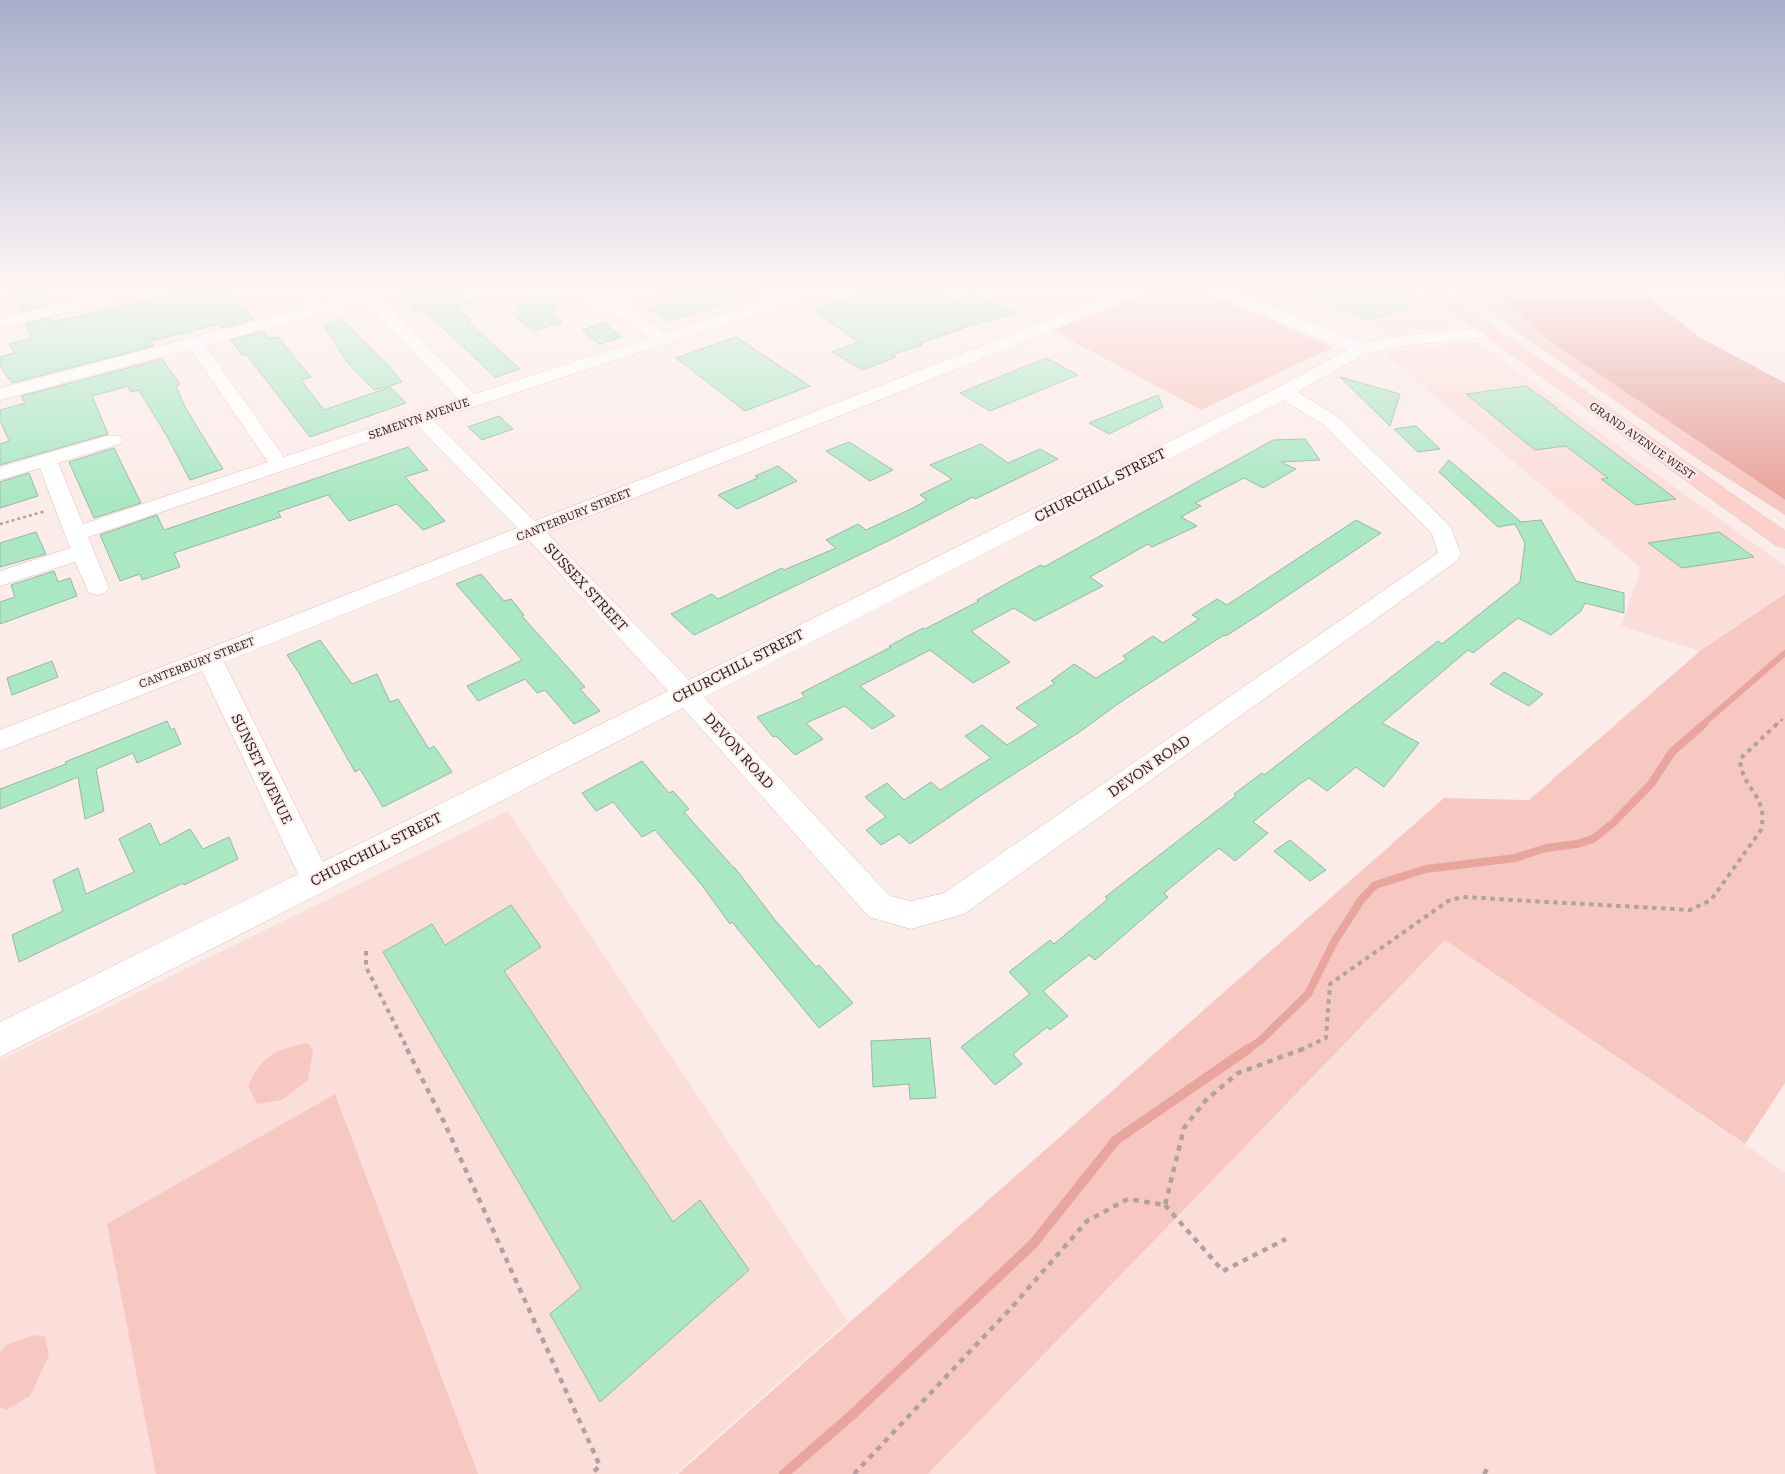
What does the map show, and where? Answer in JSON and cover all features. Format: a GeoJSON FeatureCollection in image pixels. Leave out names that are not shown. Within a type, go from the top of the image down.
{"type":"FeatureCollection","features":[{"type":"Feature","properties":{"kind":"main road","name":"GRAND AVENUE WEST"},"geometry":{"type":"LineString","coordinates":[[1521,356],[1785,541]]}},
{"type":"Feature","properties":{"kind":"street"},"geometry":{"type":"LineString","coordinates":[[0,394],[143,356]]}},
{"type":"Feature","properties":{"kind":"street"},"geometry":{"type":"LineString","coordinates":[[204,356],[279,464]]}},
{"type":"Feature","properties":{"kind":"street"},"geometry":{"type":"LineString","coordinates":[[427,356],[470,401]]}},
{"type":"Feature","properties":{"kind":"street","name":"SEMENYN AVENUE"},"geometry":{"type":"LineString","coordinates":[[0,580],[184,497],[470,401],[616,356]]}},
{"type":"Feature","properties":{"kind":"street","name":"CANTERBURY STREET"},"geometry":{"type":"LineString","coordinates":[[0,741],[974,356]]}},
{"type":"Feature","properties":{"kind":"street","name":"CHURCHILL STREET"},"geometry":{"type":"LineString","coordinates":[[0,1040],[686,692],[1284,392],[1349,356]]}},
{"type":"Feature","properties":{"kind":"street","name":"DEVON ROAD"},"geometry":{"type":"LineString","coordinates":[[686,692],[880,907],[911,915],[953,904],[1450,555],[1443,532],[1345,435],[1330,421],[1284,392]]}},
{"type":"Feature","properties":{"kind":"street","name":"SUSSEX STREET"},"geometry":{"type":"LineString","coordinates":[[420,419],[533,531],[686,692]]}},
{"type":"Feature","properties":{"kind":"street"},"geometry":{"type":"LineString","coordinates":[[0,474],[113,440]]}},
{"type":"Feature","properties":{"kind":"street"},"geometry":{"type":"LineString","coordinates":[[46,460],[97,588]]}},
{"type":"Feature","properties":{"kind":"street","name":"SUNSET AVENUE"},"geometry":{"type":"LineString","coordinates":[[209,658],[316,880]]}},
{"type":"Feature","properties":{"kind":"path"},"geometry":{"type":"LineString","coordinates":[[0,524],[63,505]]}},
{"type":"Feature","properties":{"kind":"path"},"geometry":{"type":"LineString","coordinates":[[1165,1205],[1184,1128],[1206,1100],[1238,1073],[1312,1046],[1326,1038],[1330,984],[1352,966],[1416,924],[1447,900],[1462,897],[1662,910],[1690,910],[1711,900],[1761,830],[1765,819],[1764,806],[1739,769],[1740,760],[1785,718]]}},
{"type":"Feature","properties":{"kind":"path"},"geometry":{"type":"LineString","coordinates":[[366,951],[366,967],[444,1122],[600,1466],[591,1474]]}},
{"type":"Feature","properties":{"kind":"path"},"geometry":{"type":"LineString","coordinates":[[854,1474],[1012,1307],[1087,1221],[1128,1199],[1165,1205],[1223,1271],[1286,1239]]}},
{"type":"Feature","properties":{"kind":"path"},"geometry":{"type":"LineString","coordinates":[[1484,1474],[1489,1466]]}},
{"type":"Feature","properties":{"kind":"shaded area"},"geometry":{"type":"Polygon","coordinates":[[[1100,356],[1315,356],[1201,410],[1100,356]]]}},
{"type":"Feature","properties":{"kind":"shaded area"},"geometry":{"type":"Polygon","coordinates":[[[1387,356],[1496,356],[1785,566],[1785,594],[1700,651],[1621,626],[1641,568],[1387,356]]]}},
{"type":"Feature","properties":{"kind":"shaded area"},"geometry":{"type":"Polygon","coordinates":[[[1551,356],[1572,356],[1785,500],[1785,515],[1696,458],[1551,356]]]}},
{"type":"Feature","properties":{"kind":"shaded area"},"geometry":{"type":"Polygon","coordinates":[[[1572,356],[1734,356],[1785,383],[1785,500],[1572,356]]]}},
{"type":"Feature","properties":{"kind":"shaded area"},"geometry":{"type":"Polygon","coordinates":[[[1785,594],[1785,1083],[1745,1144],[1445,940],[928,1474],[678,1474],[1444,798],[1529,800],[1700,651],[1785,594]]]}},
{"type":"Feature","properties":{"kind":"shaded area"},"geometry":{"type":"Polygon","coordinates":[[[508,811],[848,1321],[675,1474],[0,1474],[0,1060],[508,811]]]}},
{"type":"Feature","properties":{"kind":"shaded area"},"geometry":{"type":"Polygon","coordinates":[[[1445,940],[1785,1172],[1785,1474],[928,1474],[1445,940]]]}},
{"type":"Feature","properties":{"kind":"shaded area"},"geometry":{"type":"Polygon","coordinates":[[[309,1043],[313,1051],[308,1080],[282,1100],[257,1104],[248,1086],[259,1067],[271,1055],[279,1051],[309,1043]]]}},
{"type":"Feature","properties":{"kind":"shaded area"},"geometry":{"type":"Polygon","coordinates":[[[335,1094],[478,1474],[156,1474],[107,1224],[335,1094]]]}},
{"type":"Feature","properties":{"kind":"shaded area"},"geometry":{"type":"Polygon","coordinates":[[[35,1335],[45,1337],[49,1355],[30,1396],[6,1410],[0,1407],[0,1353],[6,1345],[35,1335]]]}},
{"type":"Feature","properties":{"kind":"building"},"geometry":{"type":"Polygon","coordinates":[[[116,356],[12,383],[0,366],[0,357],[116,356]]]}},
{"type":"Feature","properties":{"kind":"building"},"geometry":{"type":"Polygon","coordinates":[[[247,356],[293,356],[311,377],[301,380],[324,410],[390,387],[406,403],[310,437],[247,356]]]}},
{"type":"Feature","properties":{"kind":"building"},"geometry":{"type":"Polygon","coordinates":[[[343,356],[379,356],[402,382],[374,390],[343,356]]]}},
{"type":"Feature","properties":{"kind":"building"},"geometry":{"type":"Polygon","coordinates":[[[473,356],[505,356],[520,369],[495,377],[473,356]]]}},
{"type":"Feature","properties":{"kind":"building"},"geometry":{"type":"Polygon","coordinates":[[[682,356],[764,356],[810,386],[745,411],[676,358],[682,356]]]}},
{"type":"Feature","properties":{"kind":"building"},"geometry":{"type":"Polygon","coordinates":[[[839,356],[896,357],[863,370],[839,356]]]}},
{"type":"Feature","properties":{"kind":"building"},"geometry":{"type":"Polygon","coordinates":[[[1046,358],[1078,375],[990,411],[960,393],[1046,358]]]}},
{"type":"Feature","properties":{"kind":"building"},"geometry":{"type":"Polygon","coordinates":[[[162,359],[180,384],[176,386],[185,407],[223,469],[190,480],[168,438],[139,390],[131,392],[128,386],[92,396],[108,434],[0,465],[0,444],[9,441],[0,420],[0,410],[25,403],[21,396],[162,359]]]}},
{"type":"Feature","properties":{"kind":"building"},"geometry":{"type":"Polygon","coordinates":[[[1340,377],[1400,394],[1390,426],[1340,377]]]}},
{"type":"Feature","properties":{"kind":"building"},"geometry":{"type":"Polygon","coordinates":[[[1526,386],[1676,499],[1636,505],[1601,479],[1608,478],[1566,446],[1535,450],[1466,394],[1526,386]]]}},
{"type":"Feature","properties":{"kind":"building"},"geometry":{"type":"Polygon","coordinates":[[[1158,395],[1163,407],[1109,434],[1089,423],[1158,395]]]}},
{"type":"Feature","properties":{"kind":"building"},"geometry":{"type":"Polygon","coordinates":[[[499,416],[513,429],[482,440],[468,427],[499,416]]]}},
{"type":"Feature","properties":{"kind":"building"},"geometry":{"type":"Polygon","coordinates":[[[1416,426],[1440,449],[1418,452],[1394,429],[1416,426]]]}},
{"type":"Feature","properties":{"kind":"building"},"geometry":{"type":"Polygon","coordinates":[[[1305,439],[1320,460],[1281,462],[1296,469],[1263,488],[1244,478],[1195,503],[1201,506],[1181,517],[1197,526],[1152,547],[1148,544],[1090,577],[1103,586],[1035,621],[1014,608],[971,631],[1010,662],[973,683],[930,650],[860,686],[895,716],[872,729],[845,706],[806,723],[823,739],[795,755],[776,736],[773,737],[757,717],[805,697],[801,693],[891,647],[889,646],[923,628],[925,629],[979,601],[977,600],[1041,565],[1044,567],[1273,440],[1305,439]]]}},
{"type":"Feature","properties":{"kind":"building"},"geometry":{"type":"Polygon","coordinates":[[[849,442],[893,470],[870,481],[826,451],[849,442]]]}},
{"type":"Feature","properties":{"kind":"building"},"geometry":{"type":"Polygon","coordinates":[[[981,444],[1008,463],[1040,449],[1058,459],[975,499],[973,497],[890,540],[694,635],[671,614],[712,594],[718,599],[782,568],[784,570],[836,548],[826,540],[858,524],[866,530],[913,508],[927,500],[920,495],[952,479],[930,465],[981,444]]]}},
{"type":"Feature","properties":{"kind":"building"},"geometry":{"type":"Polygon","coordinates":[[[408,447],[428,470],[405,477],[445,521],[423,530],[397,504],[349,521],[328,495],[278,512],[281,517],[174,553],[180,567],[142,580],[140,574],[120,581],[100,535],[157,515],[164,530],[408,447]]]}},
{"type":"Feature","properties":{"kind":"building"},"geometry":{"type":"Polygon","coordinates":[[[114,448],[141,503],[94,518],[69,462],[114,448]]]}},
{"type":"Feature","properties":{"kind":"building"},"geometry":{"type":"Polygon","coordinates":[[[1449,460],[1521,522],[1541,520],[1576,581],[1624,593],[1624,613],[1585,603],[1581,611],[1551,635],[1518,618],[1473,653],[1468,650],[1382,723],[1419,743],[1384,787],[1356,767],[1327,791],[1309,778],[1301,783],[1253,822],[1268,833],[1235,861],[1219,848],[1164,893],[1168,897],[1095,960],[1089,955],[1043,991],[1068,1016],[1050,1030],[1047,1027],[1013,1054],[1022,1064],[995,1085],[961,1047],[1030,994],[1009,972],[1050,940],[1054,944],[1108,899],[1105,897],[1236,796],[1234,794],[1262,773],[1264,775],[1438,641],[1442,644],[1520,582],[1525,543],[1515,524],[1498,527],[1439,472],[1449,460]]]}},
{"type":"Feature","properties":{"kind":"building"},"geometry":{"type":"Polygon","coordinates":[[[778,466],[797,481],[737,509],[718,495],[758,478],[755,476],[778,466]]]}},
{"type":"Feature","properties":{"kind":"building"},"geometry":{"type":"Polygon","coordinates":[[[29,473],[38,496],[0,508],[0,482],[29,473]]]}},
{"type":"Feature","properties":{"kind":"building"},"geometry":{"type":"Polygon","coordinates":[[[1356,520],[1381,533],[1260,614],[1122,701],[1078,733],[910,844],[899,834],[881,845],[866,830],[886,817],[865,797],[887,783],[904,800],[931,782],[940,790],[991,758],[965,736],[982,725],[1007,745],[1039,725],[1016,708],[1055,683],[1051,681],[1074,664],[1096,678],[1127,659],[1123,656],[1153,636],[1163,643],[1199,619],[1192,615],[1217,599],[1227,605],[1356,520]]]}},
{"type":"Feature","properties":{"kind":"building"},"geometry":{"type":"Polygon","coordinates":[[[36,532],[46,554],[0,567],[0,543],[36,532]]]}},
{"type":"Feature","properties":{"kind":"building"},"geometry":{"type":"Polygon","coordinates":[[[1719,532],[1754,557],[1682,568],[1648,543],[1719,532]]]}},
{"type":"Feature","properties":{"kind":"building"},"geometry":{"type":"Polygon","coordinates":[[[54,571],[58,582],[70,578],[77,596],[0,624],[0,602],[15,597],[11,585],[54,571]]]}},
{"type":"Feature","properties":{"kind":"building"},"geometry":{"type":"Polygon","coordinates":[[[481,574],[504,601],[511,599],[524,615],[522,616],[585,687],[580,689],[600,711],[574,724],[545,690],[537,693],[525,679],[478,701],[467,686],[522,660],[456,584],[481,574]]]}},
{"type":"Feature","properties":{"kind":"building"},"geometry":{"type":"Polygon","coordinates":[[[320,640],[352,684],[377,674],[390,702],[398,699],[429,749],[434,746],[452,772],[383,807],[360,769],[355,772],[287,655],[320,640]]]}},
{"type":"Feature","properties":{"kind":"building"},"geometry":{"type":"Polygon","coordinates":[[[52,661],[58,677],[12,695],[7,678],[52,661]]]}},
{"type":"Feature","properties":{"kind":"building"},"geometry":{"type":"Polygon","coordinates":[[[1504,672],[1543,694],[1529,706],[1490,684],[1504,672]]]}},
{"type":"Feature","properties":{"kind":"building"},"geometry":{"type":"Polygon","coordinates":[[[167,721],[171,730],[174,728],[181,744],[137,763],[133,753],[96,769],[104,811],[85,819],[78,777],[0,809],[0,789],[66,764],[65,762],[167,721]]]}},
{"type":"Feature","properties":{"kind":"building"},"geometry":{"type":"Polygon","coordinates":[[[642,761],[669,793],[673,791],[689,809],[684,812],[735,868],[775,920],[816,967],[819,965],[853,1003],[819,1028],[732,922],[730,924],[701,884],[655,830],[642,837],[613,802],[596,811],[582,793],[642,761]]]}},
{"type":"Feature","properties":{"kind":"building"},"geometry":{"type":"Polygon","coordinates":[[[150,823],[160,845],[190,829],[203,849],[229,837],[238,859],[184,885],[183,883],[19,962],[12,935],[63,911],[53,880],[78,868],[86,894],[134,872],[119,839],[150,823]]]}},
{"type":"Feature","properties":{"kind":"building"},"geometry":{"type":"Polygon","coordinates":[[[1290,840],[1326,870],[1310,881],[1274,851],[1290,840]]]}},
{"type":"Feature","properties":{"kind":"building"},"geometry":{"type":"Polygon","coordinates":[[[511,905],[541,947],[504,971],[673,1222],[700,1200],[749,1270],[600,1402],[550,1314],[581,1288],[383,952],[432,924],[445,945],[511,905]]]}},
{"type":"Feature","properties":{"kind":"building"},"geometry":{"type":"Polygon","coordinates":[[[930,1038],[936,1098],[910,1099],[909,1084],[873,1087],[871,1041],[930,1038]]]}},
{"type":"Feature","properties":{"kind":"waterway"},"geometry":{"type":"LineString","coordinates":[[1702,725],[1785,653]]}},
{"type":"Feature","properties":{"kind":"waterway"},"geometry":{"type":"LineString","coordinates":[[1246,1050],[1260,1041],[1308,994],[1334,942],[1361,900],[1375,885],[1426,869],[1515,858],[1546,848],[1577,844],[1593,839],[1613,823],[1651,784],[1672,752],[1704,724]]}},
{"type":"Feature","properties":{"kind":"waterway"},"geometry":{"type":"LineString","coordinates":[[784,1474],[853,1414],[1033,1244],[1116,1140],[1248,1049]]}}]}
